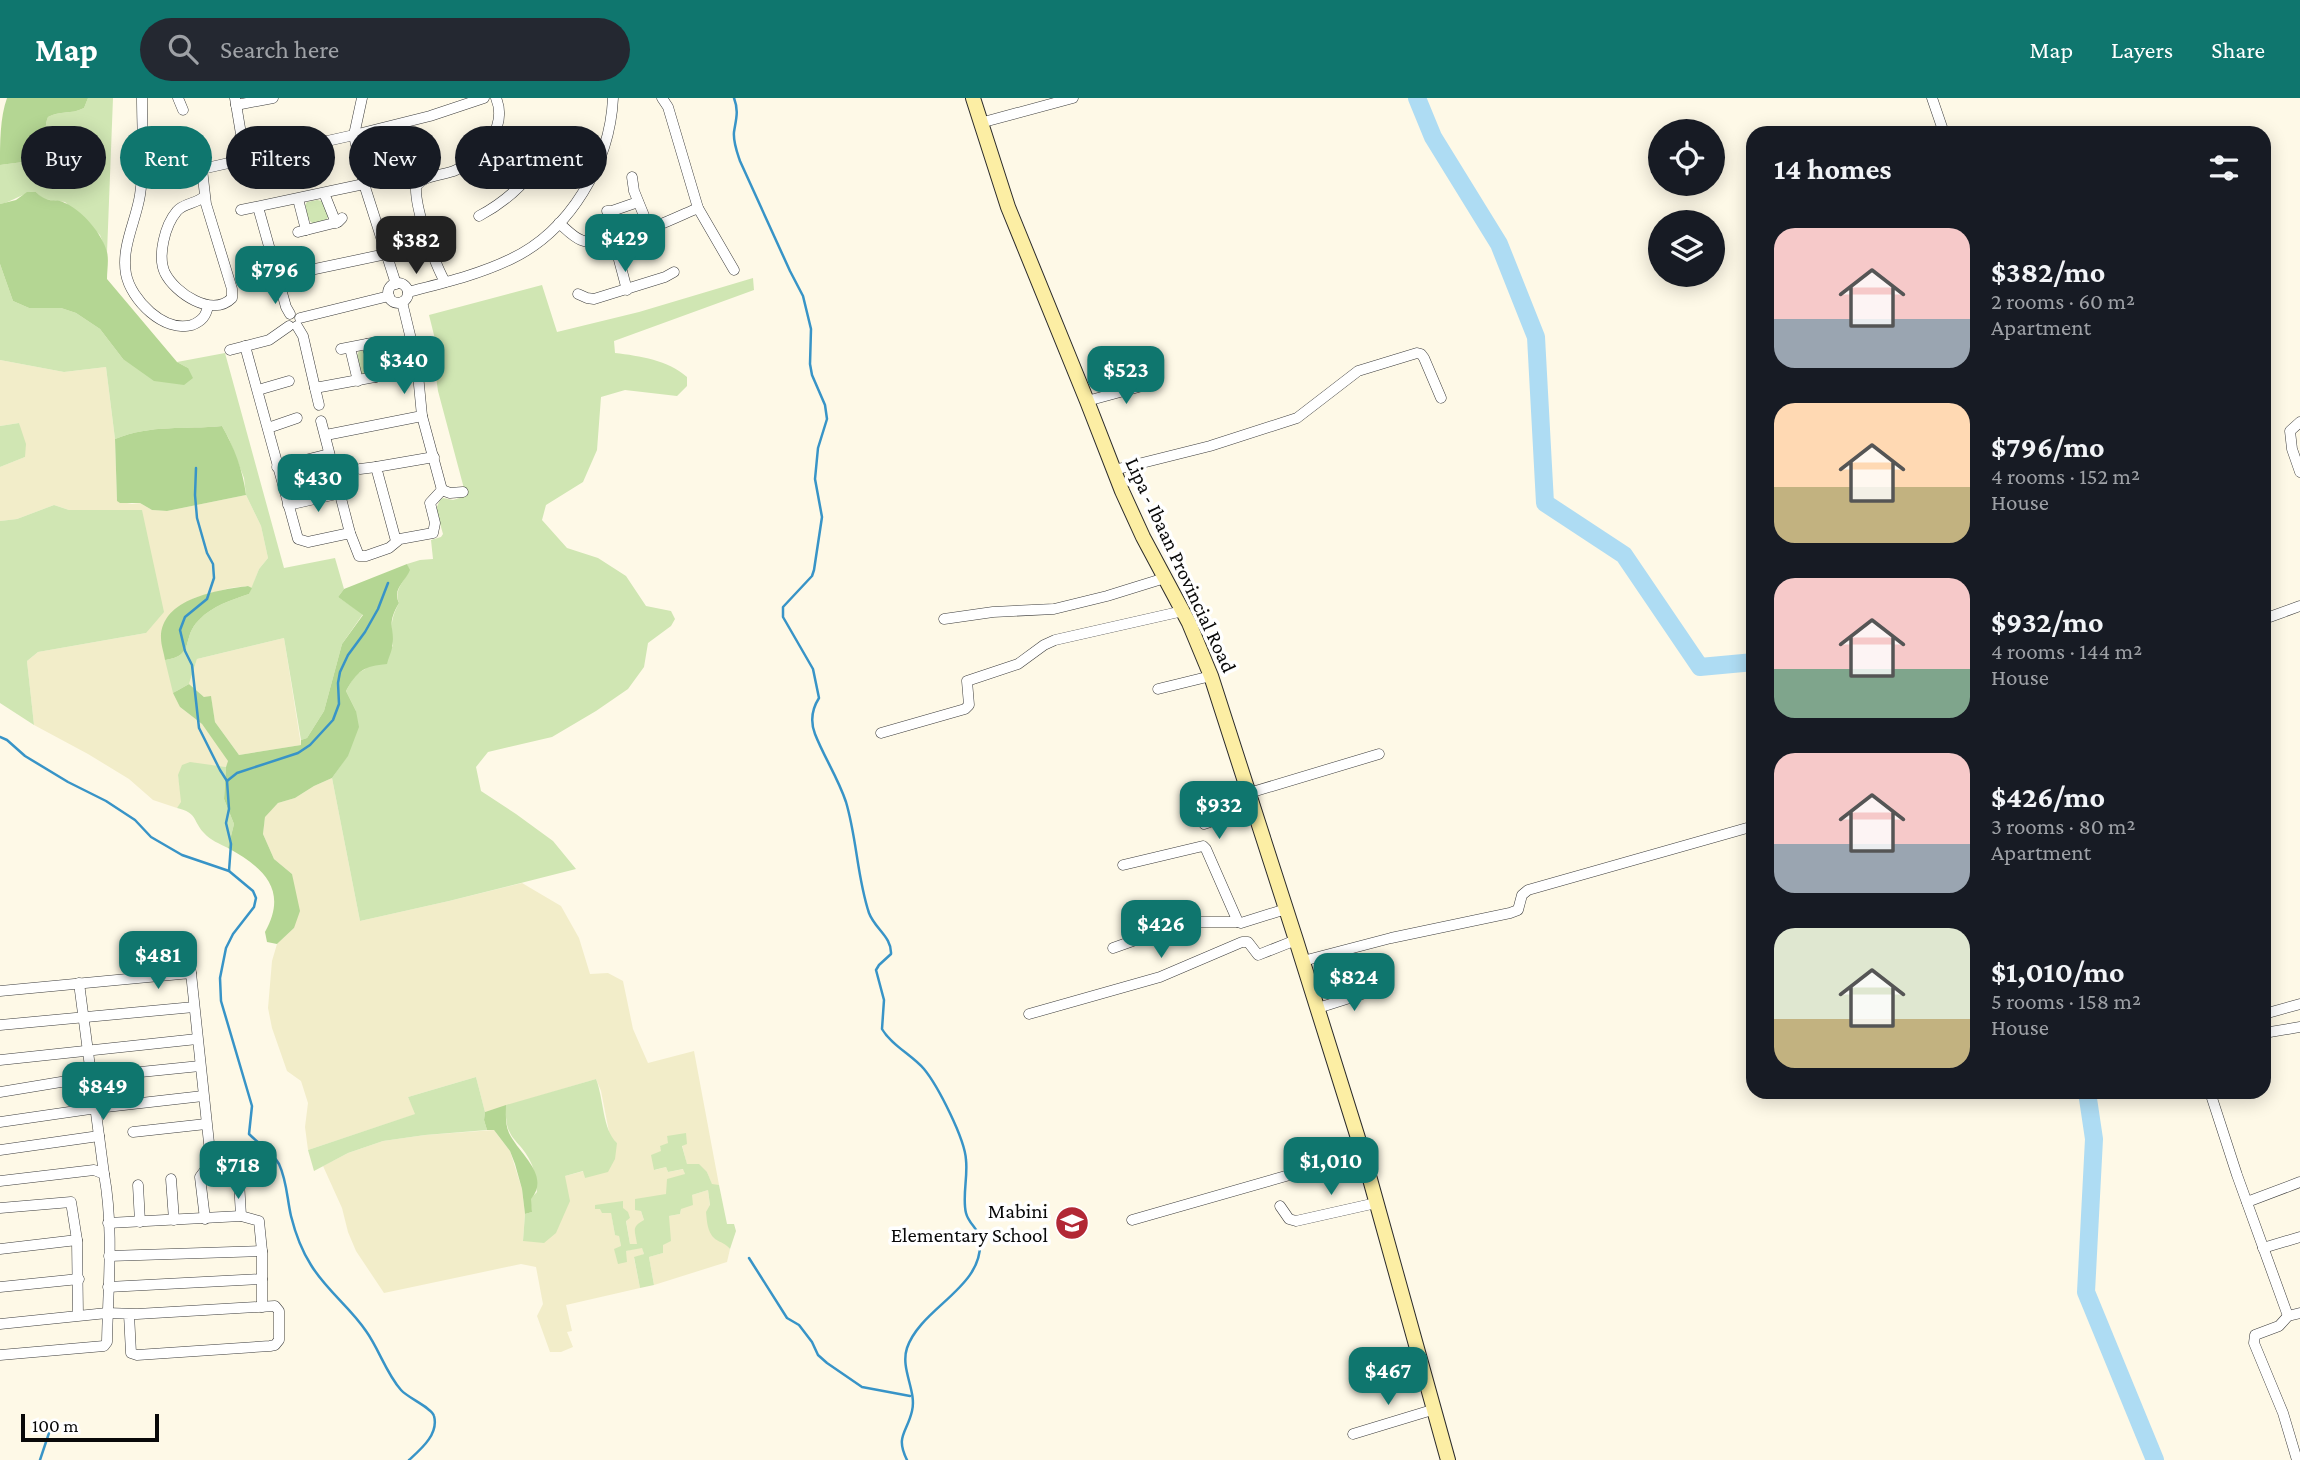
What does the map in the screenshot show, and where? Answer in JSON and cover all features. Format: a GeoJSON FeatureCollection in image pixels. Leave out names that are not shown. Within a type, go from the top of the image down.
{"type":"FeatureCollection","features":[{"type":"Feature","properties":{"kind":"main road","name":"Lipa - Ibaan Provincial Road"},"geometry":{"type":"LineString","coordinates":[[973,98],[1008,207],[1114,470],[1139,529],[1183,611],[1211,676],[1363,1154],[1447,1460]]}},
{"type":"Feature","properties":{"kind":"street"},"geometry":{"type":"LineString","coordinates":[[142,98],[142,126]]}},
{"type":"Feature","properties":{"kind":"street"},"geometry":{"type":"LineString","coordinates":[[178,98],[183,110]]}},
{"type":"Feature","properties":{"kind":"street"},"geometry":{"type":"LineString","coordinates":[[240,126],[236,102],[273,98]]}},
{"type":"Feature","properties":{"kind":"street"},"geometry":{"type":"LineString","coordinates":[[356,126],[362,98]]}},
{"type":"Feature","properties":{"kind":"street"},"geometry":{"type":"LineString","coordinates":[[391,126],[484,98]]}},
{"type":"Feature","properties":{"kind":"street"},"geometry":{"type":"LineString","coordinates":[[496,98],[499,116],[496,126]]}},
{"type":"Feature","properties":{"kind":"street"},"geometry":{"type":"LineString","coordinates":[[408,292],[469,276],[512,259],[559,223],[582,195],[601,159],[612,120],[613,98]]}},
{"type":"Feature","properties":{"kind":"street"},"geometry":{"type":"LineString","coordinates":[[662,98],[668,107],[698,208],[734,270]]}},
{"type":"Feature","properties":{"kind":"street"},"geometry":{"type":"LineString","coordinates":[[980,123],[1073,98]]}},
{"type":"Feature","properties":{"kind":"street"},"geometry":{"type":"LineString","coordinates":[[1932,98],[1942,126]]}},
{"type":"Feature","properties":{"kind":"street"},"geometry":{"type":"LineString","coordinates":[[445,282],[432,251],[418,204],[415,182],[455,169]]}},
{"type":"Feature","properties":{"kind":"street"},"geometry":{"type":"LineString","coordinates":[[632,177],[634,191],[649,228]]}},
{"type":"Feature","properties":{"kind":"street"},"geometry":{"type":"LineString","coordinates":[[241,210],[349,187]]}},
{"type":"Feature","properties":{"kind":"street"},"geometry":{"type":"LineString","coordinates":[[140,189],[126,260],[131,288],[150,310],[173,326],[184,327],[201,321],[208,306]]}},
{"type":"Feature","properties":{"kind":"street"},"geometry":{"type":"LineString","coordinates":[[204,189],[232,294],[232,298],[224,304],[208,306],[193,300],[170,280],[164,272],[162,255],[168,229],[176,212],[205,196]]}},
{"type":"Feature","properties":{"kind":"street"},"geometry":{"type":"LineString","coordinates":[[366,189],[396,284]]}},
{"type":"Feature","properties":{"kind":"street"},"geometry":{"type":"LineString","coordinates":[[479,216],[516,189]]}},
{"type":"Feature","properties":{"kind":"street"},"geometry":{"type":"LineString","coordinates":[[298,199],[302,231],[339,220],[324,193]]}},
{"type":"Feature","properties":{"kind":"street"},"geometry":{"type":"LineString","coordinates":[[607,211],[638,202]]}},
{"type":"Feature","properties":{"kind":"street"},"geometry":{"type":"LineString","coordinates":[[258,207],[286,307],[303,336],[319,405]]}},
{"type":"Feature","properties":{"kind":"street"},"geometry":{"type":"LineString","coordinates":[[559,223],[582,241],[614,241],[698,208]]}},
{"type":"Feature","properties":{"kind":"street"},"geometry":{"type":"LineString","coordinates":[[614,241],[626,290]]}},
{"type":"Feature","properties":{"kind":"street"},"geometry":{"type":"LineString","coordinates":[[277,277],[386,254]]}},
{"type":"Feature","properties":{"kind":"street"},"geometry":{"type":"LineString","coordinates":[[578,294],[594,299],[674,272]]}},
{"type":"Feature","properties":{"kind":"street"},"geometry":{"type":"LineString","coordinates":[[389,296],[391,287],[396,284],[404,285],[408,292]]}},
{"type":"Feature","properties":{"kind":"street"},"geometry":{"type":"LineString","coordinates":[[402,302],[408,292]]}},
{"type":"Feature","properties":{"kind":"street"},"geometry":{"type":"LineString","coordinates":[[230,349],[269,340],[294,321],[389,296]]}},
{"type":"Feature","properties":{"kind":"street"},"geometry":{"type":"LineString","coordinates":[[389,296],[394,302],[402,302]]}},
{"type":"Feature","properties":{"kind":"street"},"geometry":{"type":"LineString","coordinates":[[402,302],[418,369],[422,416],[442,490],[450,494],[463,492]]}},
{"type":"Feature","properties":{"kind":"street"},"geometry":{"type":"LineString","coordinates":[[358,381],[345,348],[372,343],[376,377]]}},
{"type":"Feature","properties":{"kind":"street"},"geometry":{"type":"LineString","coordinates":[[245,346],[296,536],[301,541],[308,542],[351,533]]}},
{"type":"Feature","properties":{"kind":"street"},"geometry":{"type":"LineString","coordinates":[[1114,470],[1210,446],[1297,418],[1358,371],[1417,353],[1422,354],[1441,398]]}},
{"type":"Feature","properties":{"kind":"street"},"geometry":{"type":"LineString","coordinates":[[315,388],[418,369]]}},
{"type":"Feature","properties":{"kind":"street"},"geometry":{"type":"LineString","coordinates":[[258,390],[289,382]]}},
{"type":"Feature","properties":{"kind":"street"},"geometry":{"type":"LineString","coordinates":[[1087,401],[1157,382]]}},
{"type":"Feature","properties":{"kind":"street"},"geometry":{"type":"LineString","coordinates":[[326,435],[422,416]]}},
{"type":"Feature","properties":{"kind":"street"},"geometry":{"type":"LineString","coordinates":[[268,428],[297,418]]}},
{"type":"Feature","properties":{"kind":"street"},"geometry":{"type":"LineString","coordinates":[[321,421],[356,552],[361,556],[388,548],[396,541],[433,533],[435,523],[430,503],[442,490]]}},
{"type":"Feature","properties":{"kind":"street"},"geometry":{"type":"LineString","coordinates":[[2300,422],[2290,431],[2292,449],[2300,472]]}},
{"type":"Feature","properties":{"kind":"street"},"geometry":{"type":"LineString","coordinates":[[277,467],[329,454]]}},
{"type":"Feature","properties":{"kind":"street"},"geometry":{"type":"LineString","coordinates":[[360,469],[434,457]]}},
{"type":"Feature","properties":{"kind":"street"},"geometry":{"type":"LineString","coordinates":[[376,467],[396,541]]}},
{"type":"Feature","properties":{"kind":"street"},"geometry":{"type":"LineString","coordinates":[[288,505],[341,493]]}},
{"type":"Feature","properties":{"kind":"street"},"geometry":{"type":"LineString","coordinates":[[944,620],[993,612],[1054,609],[1166,578]]}},
{"type":"Feature","properties":{"kind":"street"},"geometry":{"type":"LineString","coordinates":[[2271,616],[2300,606]]}},
{"type":"Feature","properties":{"kind":"street"},"geometry":{"type":"LineString","coordinates":[[881,733],[965,709],[969,705],[967,681],[1018,664],[1044,645],[1098,629],[1183,611]]}},
{"type":"Feature","properties":{"kind":"street"},"geometry":{"type":"LineString","coordinates":[[1158,689],[1211,676]]}},
{"type":"Feature","properties":{"kind":"street"},"geometry":{"type":"LineString","coordinates":[[1204,824],[1251,800],[1379,754]]}},
{"type":"Feature","properties":{"kind":"street"},"geometry":{"type":"LineString","coordinates":[[1303,961],[1404,935],[1510,913],[1518,910],[1522,895],[1528,890],[1746,828]]}},
{"type":"Feature","properties":{"kind":"street"},"geometry":{"type":"LineString","coordinates":[[1123,865],[1203,846],[1238,922]]}},
{"type":"Feature","properties":{"kind":"street"},"geometry":{"type":"LineString","coordinates":[[1113,948],[1175,926],[1196,922],[1241,923],[1286,909]]}},
{"type":"Feature","properties":{"kind":"street"},"geometry":{"type":"LineString","coordinates":[[1029,1014],[1160,977],[1242,942],[1248,942],[1258,955],[1296,940]]}},
{"type":"Feature","properties":{"kind":"street"},"geometry":{"type":"LineString","coordinates":[[189,961],[211,1162],[200,1177],[205,1219]]}},
{"type":"Feature","properties":{"kind":"street"},"geometry":{"type":"LineString","coordinates":[[0,990],[191,973]]}},
{"type":"Feature","properties":{"kind":"street"},"geometry":{"type":"LineString","coordinates":[[0,1355],[101,1347],[107,1342],[108,1223],[97,1108],[79,983]]}},
{"type":"Feature","properties":{"kind":"street"},"geometry":{"type":"LineString","coordinates":[[1318,1008],[1381,988]]}},
{"type":"Feature","properties":{"kind":"street"},"geometry":{"type":"LineString","coordinates":[[2271,1012],[2300,1004]]}},
{"type":"Feature","properties":{"kind":"street"},"geometry":{"type":"LineString","coordinates":[[0,1025],[194,1007]]}},
{"type":"Feature","properties":{"kind":"street"},"geometry":{"type":"LineString","coordinates":[[2271,1032],[2300,1027]]}},
{"type":"Feature","properties":{"kind":"street"},"geometry":{"type":"LineString","coordinates":[[0,1060],[197,1039]]}},
{"type":"Feature","properties":{"kind":"street"},"geometry":{"type":"LineString","coordinates":[[0,1092],[91,1077],[200,1066]]}},
{"type":"Feature","properties":{"kind":"street"},"geometry":{"type":"LineString","coordinates":[[0,1122],[202,1096]]}},
{"type":"Feature","properties":{"kind":"street"},"geometry":{"type":"LineString","coordinates":[[2212,1099],[2246,1202],[2288,1316]]}},
{"type":"Feature","properties":{"kind":"street"},"geometry":{"type":"LineString","coordinates":[[133,1132],[206,1124]]}},
{"type":"Feature","properties":{"kind":"street"},"geometry":{"type":"LineString","coordinates":[[0,1150],[99,1136]]}},
{"type":"Feature","properties":{"kind":"street"},"geometry":{"type":"LineString","coordinates":[[1132,1220],[1363,1154]]}},
{"type":"Feature","properties":{"kind":"street"},"geometry":{"type":"LineString","coordinates":[[0,1181],[93,1170],[104,1174]]}},
{"type":"Feature","properties":{"kind":"street"},"geometry":{"type":"LineString","coordinates":[[171,1179],[174,1220]]}},
{"type":"Feature","properties":{"kind":"street"},"geometry":{"type":"LineString","coordinates":[[239,1181],[241,1216]]}},
{"type":"Feature","properties":{"kind":"street"},"geometry":{"type":"LineString","coordinates":[[2246,1202],[2300,1182]]}},
{"type":"Feature","properties":{"kind":"street"},"geometry":{"type":"LineString","coordinates":[[138,1185],[140,1222]]}},
{"type":"Feature","properties":{"kind":"street"},"geometry":{"type":"LineString","coordinates":[[0,1208],[72,1202],[77,1240],[78,1315]]}},
{"type":"Feature","properties":{"kind":"street"},"geometry":{"type":"LineString","coordinates":[[1280,1206],[1289,1219],[1296,1221],[1376,1203]]}},
{"type":"Feature","properties":{"kind":"street"},"geometry":{"type":"LineString","coordinates":[[108,1223],[241,1216],[259,1221],[262,1307]]}},
{"type":"Feature","properties":{"kind":"street"},"geometry":{"type":"LineString","coordinates":[[2263,1248],[2300,1237]]}},
{"type":"Feature","properties":{"kind":"street"},"geometry":{"type":"LineString","coordinates":[[0,1249],[77,1240]]}},
{"type":"Feature","properties":{"kind":"street"},"geometry":{"type":"LineString","coordinates":[[109,1256],[262,1251]]}},
{"type":"Feature","properties":{"kind":"street"},"geometry":{"type":"LineString","coordinates":[[0,1287],[79,1279]]}},
{"type":"Feature","properties":{"kind":"street"},"geometry":{"type":"LineString","coordinates":[[108,1287],[262,1279]]}},
{"type":"Feature","properties":{"kind":"street"},"geometry":{"type":"LineString","coordinates":[[0,1324],[107,1313],[275,1306],[279,1311],[279,1340],[275,1345],[137,1355],[131,1353],[129,1314]]}},
{"type":"Feature","properties":{"kind":"street"},"geometry":{"type":"LineString","coordinates":[[2297,1460],[2283,1413],[2253,1343],[2256,1335],[2279,1326],[2288,1316],[2300,1313]]}},
{"type":"Feature","properties":{"kind":"street"},"geometry":{"type":"LineString","coordinates":[[1353,1434],[1432,1410]]}},
{"type":"Feature","properties":{"kind":"shaded area"},"geometry":{"type":"Polygon","coordinates":[[[0,360],[64,372],[106,367],[115,439],[117,501],[140,503],[152,510],[167,511],[246,495],[261,526],[268,558],[259,569],[252,588],[230,588],[194,598],[177,608],[165,621],[161,638],[180,707],[202,724],[229,761],[226,767],[208,765],[178,775],[182,802],[177,808],[153,800],[129,779],[34,725],[27,661],[38,652],[146,633],[142,510],[69,510],[54,505],[17,519],[0,521],[0,467],[25,457],[19,423],[0,426],[0,360]]]}},
{"type":"Feature","properties":{"kind":"shaded area"},"geometry":{"type":"Polygon","coordinates":[[[284,638],[301,745],[239,755],[215,722],[211,697],[204,697],[189,684],[197,659],[284,638]]]}},
{"type":"Feature","properties":{"kind":"shaded area"},"geometry":{"type":"Polygon","coordinates":[[[332,778],[360,921],[522,883],[561,906],[579,938],[590,974],[608,973],[623,981],[633,1029],[648,1063],[694,1051],[719,1185],[712,1185],[707,1172],[687,1165],[682,1145],[667,1136],[669,1143],[660,1147],[662,1150],[655,1170],[666,1167],[668,1172],[684,1169],[685,1174],[666,1194],[641,1211],[644,1220],[637,1244],[630,1244],[626,1220],[630,1218],[600,1208],[611,1212],[615,1235],[619,1235],[621,1246],[626,1251],[642,1247],[644,1254],[634,1258],[640,1288],[566,1305],[572,1331],[567,1332],[573,1347],[561,1352],[550,1352],[537,1316],[543,1304],[536,1267],[521,1264],[384,1293],[356,1251],[342,1208],[323,1166],[348,1153],[383,1141],[494,1130],[510,1151],[522,1189],[525,1214],[523,1241],[565,1176],[584,1171],[585,1178],[617,1143],[610,1137],[596,1079],[485,1112],[476,1077],[408,1097],[416,1114],[308,1150],[305,1127],[308,1103],[301,1081],[287,1071],[268,1008],[272,961],[277,944],[294,928],[292,874],[274,859],[263,834],[265,816],[278,803],[295,798],[332,778]]]}},
{"type":"Feature","properties":{"kind":"shaded area"},"geometry":{"type":"Polygon","coordinates":[[[708,1190],[714,1238],[730,1249],[727,1262],[654,1285],[649,1257],[663,1253],[669,1216],[680,1214],[692,1195],[708,1190]]]}},
{"type":"Feature","properties":{"kind":"green space"},"geometry":{"type":"Polygon","coordinates":[[[7,98],[88,98],[84,108],[48,117],[46,126],[21,126],[21,162],[0,165],[0,139],[7,98]]]}},
{"type":"Feature","properties":{"kind":"green space"},"geometry":{"type":"Polygon","coordinates":[[[88,98],[113,98],[107,253],[100,235],[65,202],[43,199],[36,192],[0,204],[0,165],[21,162],[21,189],[106,189],[106,126],[46,126],[48,117],[84,108],[88,98]]]}},
{"type":"Feature","properties":{"kind":"green space"},"geometry":{"type":"Polygon","coordinates":[[[27,192],[36,192],[48,200],[61,201],[72,206],[91,224],[105,245],[107,279],[177,362],[188,368],[193,378],[184,385],[154,381],[123,359],[100,329],[76,313],[61,308],[29,308],[13,301],[0,264],[0,204],[16,200],[27,192]]]}},
{"type":"Feature","properties":{"kind":"green space"},"geometry":{"type":"Polygon","coordinates":[[[317,200],[322,201],[329,216],[326,220],[313,224],[308,219],[305,205],[317,200]]]}},
{"type":"Feature","properties":{"kind":"green space"},"geometry":{"type":"Polygon","coordinates":[[[0,264],[13,301],[29,308],[61,308],[76,313],[100,329],[123,359],[188,368],[177,362],[225,353],[284,568],[335,558],[344,589],[338,597],[363,614],[342,644],[324,711],[307,738],[301,740],[284,638],[197,659],[189,684],[173,693],[165,660],[175,658],[185,650],[190,633],[204,615],[222,604],[249,594],[259,569],[268,558],[261,526],[246,495],[244,478],[222,426],[155,429],[115,439],[106,367],[64,372],[0,360],[0,264]]]}},
{"type":"Feature","properties":{"kind":"green space"},"geometry":{"type":"Polygon","coordinates":[[[753,278],[754,290],[614,341],[615,353],[644,357],[671,366],[687,377],[687,386],[677,396],[625,390],[601,397],[597,450],[583,482],[546,505],[542,520],[567,548],[598,558],[626,576],[646,606],[671,611],[675,619],[671,626],[648,643],[644,667],[628,689],[552,737],[488,752],[476,767],[481,791],[553,841],[576,869],[360,921],[332,778],[348,755],[356,711],[346,691],[355,675],[372,665],[393,646],[393,619],[399,603],[397,594],[409,570],[407,564],[433,559],[431,540],[443,534],[436,509],[440,500],[466,496],[438,391],[434,362],[440,359],[429,315],[542,285],[557,332],[639,312],[753,278]]]}},
{"type":"Feature","properties":{"kind":"green space"},"geometry":{"type":"Polygon","coordinates":[[[359,351],[365,351],[370,374],[361,373],[357,355],[359,351]]]}},
{"type":"Feature","properties":{"kind":"green space"},"geometry":{"type":"Polygon","coordinates":[[[19,423],[26,444],[25,457],[0,467],[0,426],[19,423]]]}},
{"type":"Feature","properties":{"kind":"green space"},"geometry":{"type":"Polygon","coordinates":[[[222,426],[237,459],[246,495],[167,511],[152,510],[140,503],[117,501],[115,439],[155,429],[222,426]]]}},
{"type":"Feature","properties":{"kind":"green space"},"geometry":{"type":"Polygon","coordinates":[[[54,505],[69,510],[142,510],[164,612],[146,633],[38,652],[27,661],[34,725],[0,703],[0,521],[17,519],[54,505]]]}},
{"type":"Feature","properties":{"kind":"green space"},"geometry":{"type":"Polygon","coordinates":[[[407,564],[410,570],[397,594],[399,603],[392,622],[392,650],[387,664],[372,666],[362,671],[346,691],[356,711],[359,727],[348,756],[332,778],[295,798],[278,803],[265,817],[263,834],[274,859],[292,874],[300,911],[294,928],[277,944],[267,942],[265,932],[274,904],[269,882],[253,864],[228,848],[234,824],[224,799],[228,761],[202,724],[180,707],[173,693],[189,684],[204,697],[211,696],[215,722],[239,755],[301,745],[301,740],[307,738],[324,711],[342,644],[363,615],[338,597],[344,589],[407,564]]]}},
{"type":"Feature","properties":{"kind":"green space"},"geometry":{"type":"Polygon","coordinates":[[[248,586],[252,588],[249,594],[222,604],[204,615],[190,633],[185,650],[175,658],[165,660],[161,638],[164,624],[170,614],[193,598],[248,586]]]}},
{"type":"Feature","properties":{"kind":"green space"},"geometry":{"type":"Polygon","coordinates":[[[190,762],[226,767],[224,799],[234,824],[228,848],[206,835],[192,815],[177,808],[181,802],[178,775],[182,765],[190,762]]]}},
{"type":"Feature","properties":{"kind":"green space"},"geometry":{"type":"Polygon","coordinates":[[[476,1077],[487,1130],[383,1141],[348,1153],[314,1171],[308,1150],[415,1114],[408,1097],[476,1077]]]}},
{"type":"Feature","properties":{"kind":"green space"},"geometry":{"type":"Polygon","coordinates":[[[596,1079],[606,1122],[617,1143],[615,1159],[608,1172],[585,1178],[583,1171],[565,1176],[570,1201],[556,1233],[544,1243],[523,1241],[525,1214],[532,1212],[530,1199],[537,1192],[532,1165],[510,1133],[506,1105],[596,1079]]]}},
{"type":"Feature","properties":{"kind":"green space"},"geometry":{"type":"Polygon","coordinates":[[[506,1105],[509,1133],[531,1165],[537,1182],[531,1199],[532,1212],[525,1214],[522,1189],[510,1151],[494,1130],[487,1130],[484,1120],[485,1112],[506,1105]]]}},
{"type":"Feature","properties":{"kind":"green space"},"geometry":{"type":"Polygon","coordinates":[[[686,1133],[687,1144],[682,1146],[687,1164],[699,1164],[707,1172],[712,1184],[719,1185],[727,1224],[734,1224],[736,1231],[730,1249],[715,1239],[707,1223],[706,1212],[710,1205],[708,1190],[692,1195],[693,1205],[681,1209],[680,1214],[669,1216],[671,1241],[663,1245],[663,1253],[649,1257],[654,1285],[640,1288],[634,1257],[644,1254],[642,1248],[626,1251],[627,1262],[618,1264],[614,1249],[621,1246],[619,1236],[615,1235],[611,1213],[602,1213],[600,1209],[595,1209],[595,1205],[623,1201],[623,1208],[630,1218],[626,1221],[630,1244],[637,1244],[636,1227],[644,1220],[641,1211],[635,1210],[635,1199],[666,1194],[667,1179],[685,1174],[683,1169],[668,1172],[666,1167],[654,1170],[651,1155],[661,1151],[660,1146],[668,1143],[667,1136],[686,1133]]]}},
{"type":"Feature","properties":{"kind":"waterway"},"geometry":{"type":"LineString","coordinates":[[734,98],[737,111],[734,136],[737,151],[803,296],[811,329],[812,375],[825,405],[827,419],[818,448],[815,479],[822,517],[814,570],[812,576],[783,607],[783,617],[813,669],[819,698],[812,715],[813,729],[846,802],[869,913],[891,948],[891,954],[876,970],[884,1000],[882,1029],[924,1069],[950,1113],[966,1160],[966,1213],[980,1240],[979,1257],[972,1271],[914,1334],[907,1348],[905,1356],[913,1403],[902,1440],[907,1460]]}},
{"type":"Feature","properties":{"kind":"waterway"},"geometry":{"type":"LineString","coordinates":[[1417,98],[1433,137],[1499,244],[1536,337],[1545,503],[1624,555],[1700,667],[1746,663]]}},
{"type":"Feature","properties":{"kind":"waterway"},"geometry":{"type":"LineString","coordinates":[[196,468],[197,518],[213,564],[214,578],[207,599],[185,617],[180,630],[192,665],[199,728],[227,781],[229,809],[226,823],[231,844],[229,871]]}},
{"type":"Feature","properties":{"kind":"waterway"},"geometry":{"type":"LineString","coordinates":[[227,781],[237,773],[298,753],[310,745],[333,720],[339,704],[340,672],[378,609],[388,583]]}},
{"type":"Feature","properties":{"kind":"waterway"},"geometry":{"type":"LineString","coordinates":[[0,737],[25,756],[135,820],[151,837],[182,855],[229,871],[253,891],[256,898],[254,907],[233,934],[226,948],[220,978],[221,1001],[252,1106],[249,1134],[279,1164],[291,1216],[311,1265],[366,1331],[401,1390],[434,1416],[431,1435],[409,1460]]}},
{"type":"Feature","properties":{"kind":"waterway"},"geometry":{"type":"LineString","coordinates":[[2088,1099],[2094,1139],[2086,1292],[2155,1460]]}},
{"type":"Feature","properties":{"kind":"waterway"},"geometry":{"type":"LineString","coordinates":[[749,1258],[787,1318],[799,1325],[818,1355],[827,1363],[862,1387],[910,1396]]}},
{"type":"Feature","properties":{"kind":"waterway"},"geometry":{"type":"LineString","coordinates":[[40,1460],[51,1427]]}},
{"type":"Feature","properties":{"kind":"place","name":"Mabini Elementary School"},"geometry":{"type":"Point","coordinates":[1072,1223]}}]}
